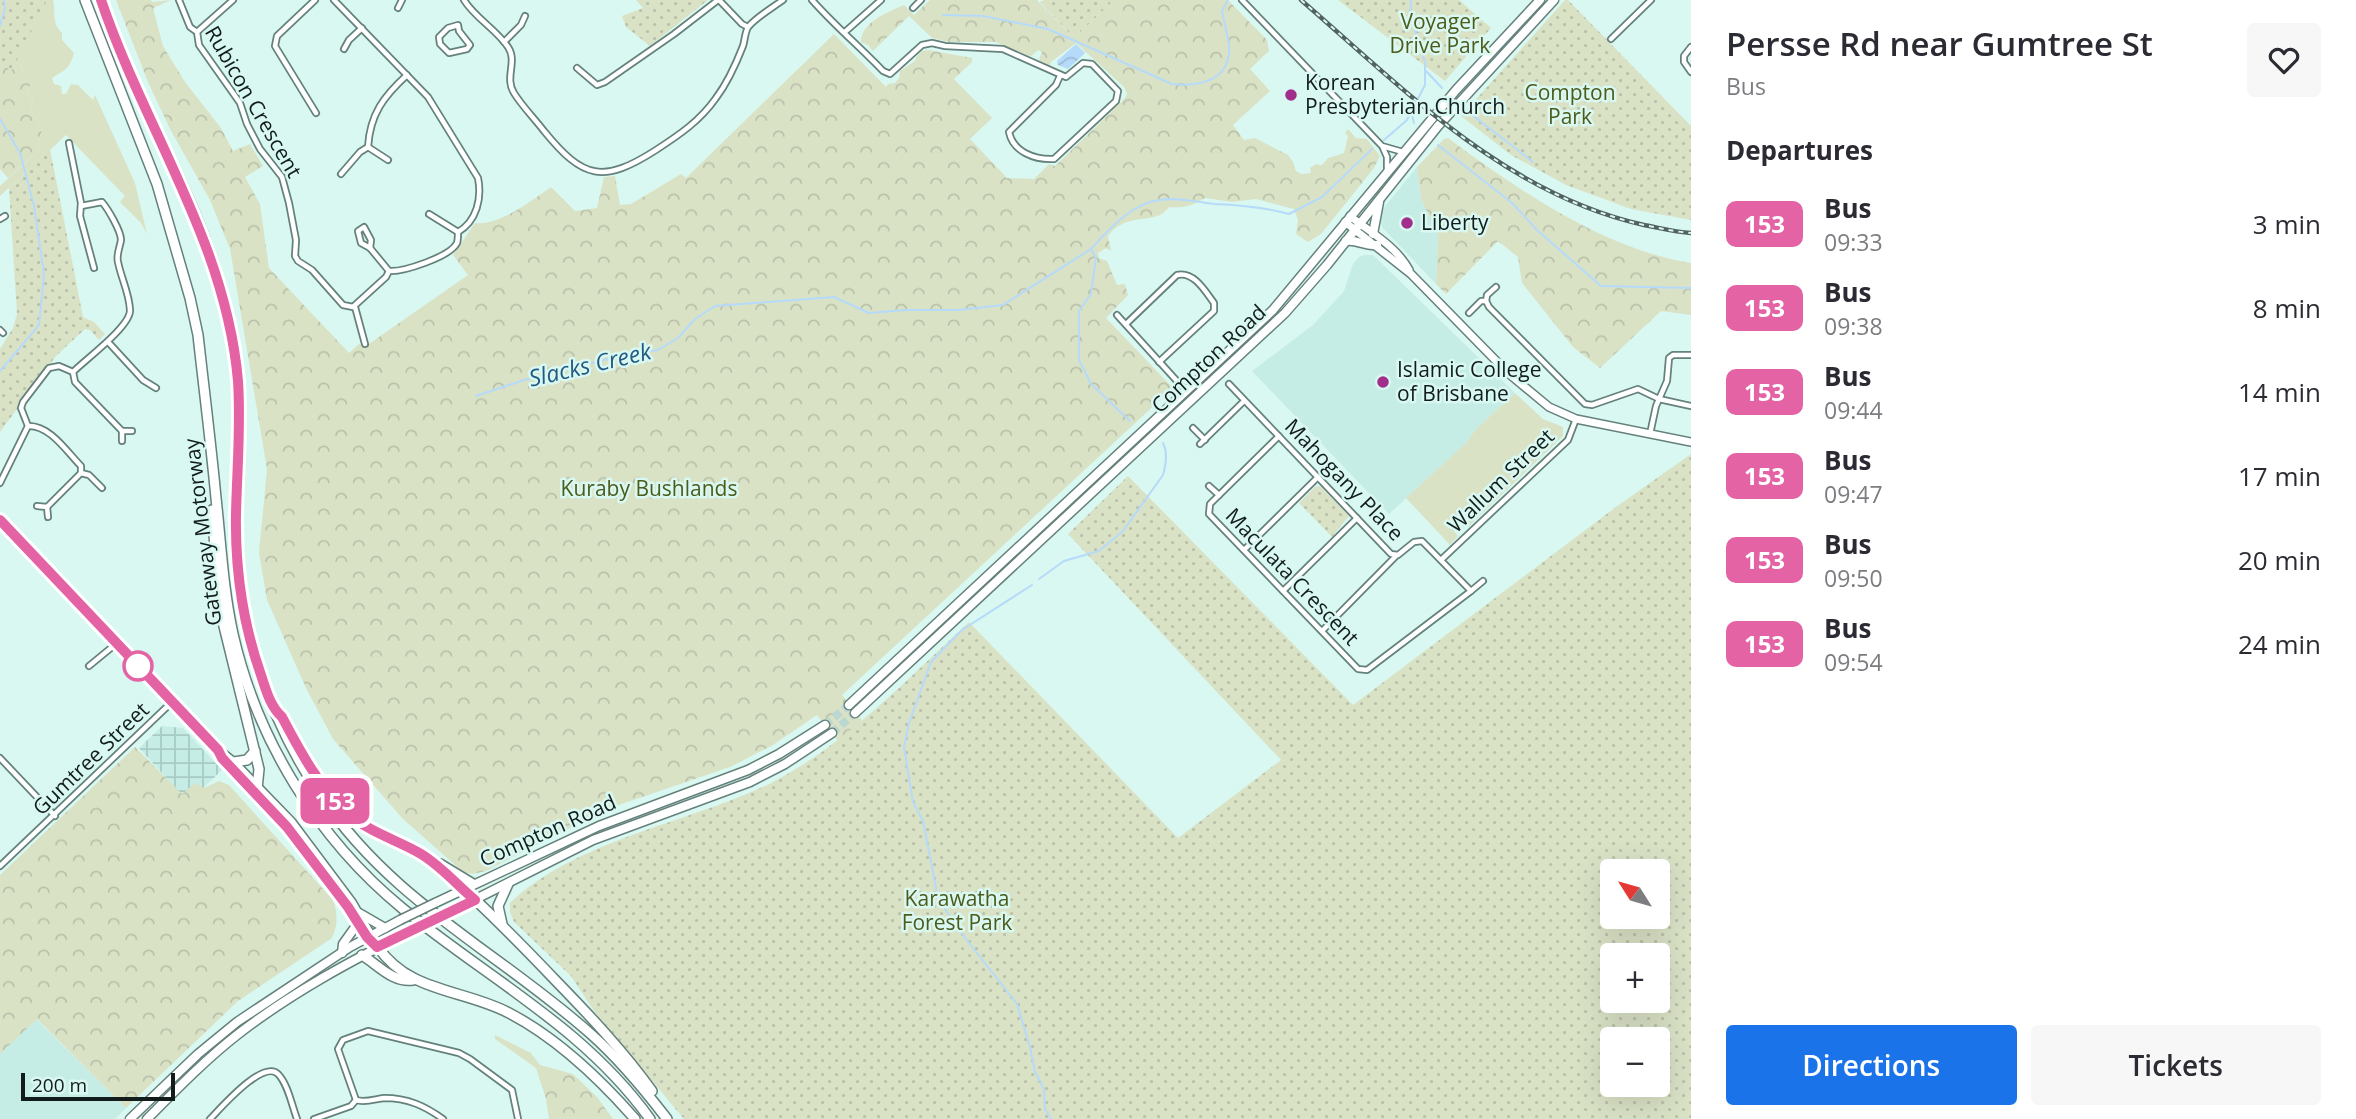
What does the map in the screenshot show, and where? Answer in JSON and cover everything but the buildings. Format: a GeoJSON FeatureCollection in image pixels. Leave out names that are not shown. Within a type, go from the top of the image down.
{"type":"FeatureCollection","features":[{"type":"Feature","properties":{"kind":"highway","name":"Gateway Motorway"},"geometry":{"type":"LineString","coordinates":[[85,0],[158,184],[198,335],[226,597],[239,655],[265,728],[300,793],[341,848],[384,893],[432,932],[526,998],[568,1032],[615,1077],[650,1119]]}},
{"type":"Feature","properties":{"kind":"highway","name":"Gateway Motorway"},"geometry":{"type":"LineString","coordinates":[[101,0],[126,64],[203,233],[226,308],[235,355],[239,408],[236,516],[238,566],[248,630],[258,666],[274,710],[296,756],[321,798],[370,858],[418,902],[592,1035],[632,1075],[667,1119]]}},
{"type":"Feature","properties":{"kind":"highway"},"geometry":{"type":"LineString","coordinates":[[210,446],[208,464],[219,610],[260,773],[257,785],[259,797]]}},
{"type":"Feature","properties":{"kind":"highway"},"geometry":{"type":"LineString","coordinates":[[274,710],[282,717],[320,780],[345,811],[379,834],[413,849],[435,864],[475,900],[611,1039],[672,1119]]}},
{"type":"Feature","properties":{"kind":"highway"},"geometry":{"type":"LineString","coordinates":[[234,762],[247,760],[255,751]]}},
{"type":"Feature","properties":{"kind":"highway"},"geometry":{"type":"LineString","coordinates":[[435,864],[443,864],[473,884]]}},
{"type":"Feature","properties":{"kind":"highway"},"geometry":{"type":"LineString","coordinates":[[502,926],[498,906],[508,884]]}},
{"type":"Feature","properties":{"kind":"highway"},"geometry":{"type":"LineString","coordinates":[[377,947],[392,965],[414,980],[471,997],[511,1014],[576,1061],[607,1088],[635,1119]]}},
{"type":"Feature","properties":{"kind":"highway"},"geometry":{"type":"LineString","coordinates":[[362,955],[393,976],[405,981],[414,980]]}},
{"type":"Feature","properties":{"kind":"main road","name":"Compton Road"},"geometry":{"type":"LineString","coordinates":[[849,705],[1279,303],[1403,152],[1540,0]]}},
{"type":"Feature","properties":{"kind":"main road","name":"Compton Road"},"geometry":{"type":"LineString","coordinates":[[855,713],[1275,322],[1310,285],[1444,119],[1554,0]]}},
{"type":"Feature","properties":{"kind":"main road"},"geometry":{"type":"LineString","coordinates":[[1498,44],[1502,46],[1516,39]]}},
{"type":"Feature","properties":{"kind":"main road"},"geometry":{"type":"LineString","coordinates":[[1373,233],[1379,199]]}},
{"type":"Feature","properties":{"kind":"main road"},"geometry":{"type":"LineString","coordinates":[[1346,241],[1377,245]]}},
{"type":"Feature","properties":{"kind":"main road","name":"Compton Road"},"geometry":{"type":"LineString","coordinates":[[130,1119],[221,1034],[370,936],[473,884],[615,819],[748,771],[787,750],[825,724]]}},
{"type":"Feature","properties":{"kind":"main road","name":"Compton Road"},"geometry":{"type":"LineString","coordinates":[[147,1119],[239,1033],[362,955],[603,836],[750,782],[793,759],[832,733]]}},
{"type":"Feature","properties":{"kind":"main road"},"geometry":{"type":"LineString","coordinates":[[359,913],[385,928]]}},
{"type":"Feature","properties":{"kind":"main road"},"geometry":{"type":"LineString","coordinates":[[342,953],[343,944],[358,923]]}},
{"type":"Feature","properties":{"kind":"street","name":"Rubicon Crescent"},"geometry":{"type":"LineString","coordinates":[[179,0],[190,27],[197,32],[199,45],[240,103],[260,149],[282,177],[296,240],[295,256],[312,270],[343,305],[355,307]]}},
{"type":"Feature","properties":{"kind":"street"},"geometry":{"type":"LineString","coordinates":[[197,32],[233,0]]}},
{"type":"Feature","properties":{"kind":"street"},"geometry":{"type":"LineString","coordinates":[[316,0],[277,36],[275,46],[316,113]]}},
{"type":"Feature","properties":{"kind":"street"},"geometry":{"type":"LineString","coordinates":[[334,0],[428,97],[478,178],[481,195],[478,205],[468,225],[458,232]]}},
{"type":"Feature","properties":{"kind":"street"},"geometry":{"type":"LineString","coordinates":[[398,8],[402,0]]}},
{"type":"Feature","properties":{"kind":"street"},"geometry":{"type":"LineString","coordinates":[[464,0],[512,54],[510,86],[522,103],[564,155],[583,168],[602,173],[634,164],[679,135],[700,117],[727,82],[743,46],[748,27],[783,0]]}},
{"type":"Feature","properties":{"kind":"street"},"geometry":{"type":"LineString","coordinates":[[577,68],[597,85],[605,82],[720,0],[748,27]]}},
{"type":"Feature","properties":{"kind":"street"},"geometry":{"type":"LineString","coordinates":[[811,0],[833,24],[846,31],[852,43],[883,71],[890,74],[926,43],[995,47],[1060,76],[1070,75],[1083,63],[1088,62],[1118,91],[1118,97],[1058,156],[1050,159],[1028,156],[1011,139],[1009,132],[1056,85],[1060,76]]}},
{"type":"Feature","properties":{"kind":"street"},"geometry":{"type":"LineString","coordinates":[[846,31],[881,0]]}},
{"type":"Feature","properties":{"kind":"street"},"geometry":{"type":"LineString","coordinates":[[912,8],[921,0]]}},
{"type":"Feature","properties":{"kind":"street"},"geometry":{"type":"LineString","coordinates":[[1241,0],[1382,146],[1387,157],[1388,170]]}},
{"type":"Feature","properties":{"kind":"street"},"geometry":{"type":"LineString","coordinates":[[1611,39],[1651,0]]}},
{"type":"Feature","properties":{"kind":"street"},"geometry":{"type":"LineString","coordinates":[[504,42],[521,25],[525,16]]}},
{"type":"Feature","properties":{"kind":"street"},"geometry":{"type":"LineString","coordinates":[[458,25],[459,31],[470,45],[467,49],[449,53],[439,41],[441,35],[458,25]]}},
{"type":"Feature","properties":{"kind":"street"},"geometry":{"type":"LineString","coordinates":[[344,49],[362,28]]}},
{"type":"Feature","properties":{"kind":"street"},"geometry":{"type":"LineString","coordinates":[[1691,47],[1684,56],[1684,62],[1691,72]]}},
{"type":"Feature","properties":{"kind":"street"},"geometry":{"type":"LineString","coordinates":[[1034,64],[1037,56]]}},
{"type":"Feature","properties":{"kind":"street"},"geometry":{"type":"LineString","coordinates":[[369,147],[369,137],[380,102],[407,75]]}},
{"type":"Feature","properties":{"kind":"street"},"geometry":{"type":"LineString","coordinates":[[69,143],[81,206],[80,216],[94,268]]}},
{"type":"Feature","properties":{"kind":"street"},"geometry":{"type":"LineString","coordinates":[[1382,146],[1403,152]]}},
{"type":"Feature","properties":{"kind":"street"},"geometry":{"type":"LineString","coordinates":[[369,147],[388,160]]}},
{"type":"Feature","properties":{"kind":"street"},"geometry":{"type":"LineString","coordinates":[[341,174],[360,152],[369,147]]}},
{"type":"Feature","properties":{"kind":"street"},"geometry":{"type":"LineString","coordinates":[[73,372],[97,349],[108,343],[129,319],[130,313],[126,285],[118,263],[120,234],[105,204],[99,201],[81,206]]}},
{"type":"Feature","properties":{"kind":"street"},"geometry":{"type":"LineString","coordinates":[[429,214],[458,232]]}},
{"type":"Feature","properties":{"kind":"street"},"geometry":{"type":"LineString","coordinates":[[1348,219],[1411,274],[1525,389],[1549,407],[1576,419],[1691,442]]}},
{"type":"Feature","properties":{"kind":"street"},"geometry":{"type":"LineString","coordinates":[[1357,226],[1373,233],[1398,255],[1411,274]]}},
{"type":"Feature","properties":{"kind":"street"},"geometry":{"type":"LineString","coordinates":[[389,271],[400,270],[449,252],[457,244],[458,232]]}},
{"type":"Feature","properties":{"kind":"street"},"geometry":{"type":"LineString","coordinates":[[370,248],[389,271]]}},
{"type":"Feature","properties":{"kind":"street"},"geometry":{"type":"LineString","coordinates":[[365,344],[355,307],[389,271]]}},
{"type":"Feature","properties":{"kind":"street"},"geometry":{"type":"LineString","coordinates":[[1126,324],[1177,275],[1192,277],[1214,303],[1214,311],[1160,362]]}},
{"type":"Feature","properties":{"kind":"street"},"geometry":{"type":"LineString","coordinates":[[1496,286],[1487,295],[1486,301],[1585,404],[1592,405],[1638,389],[1659,399],[1691,406]]}},
{"type":"Feature","properties":{"kind":"street"},"geometry":{"type":"LineString","coordinates":[[1469,313],[1481,301],[1486,301]]}},
{"type":"Feature","properties":{"kind":"street"},"geometry":{"type":"LineString","coordinates":[[1117,314],[1186,391]]}},
{"type":"Feature","properties":{"kind":"street"},"geometry":{"type":"LineString","coordinates":[[108,343],[143,380],[156,387]]}},
{"type":"Feature","properties":{"kind":"street"},"geometry":{"type":"LineString","coordinates":[[1650,434],[1659,399],[1667,381],[1669,358],[1673,355],[1691,355]]}},
{"type":"Feature","properties":{"kind":"street"},"geometry":{"type":"LineString","coordinates":[[0,483],[28,426],[21,408],[49,368],[60,366],[73,372]]}},
{"type":"Feature","properties":{"kind":"street"},"geometry":{"type":"LineString","coordinates":[[73,372],[75,382],[122,431],[132,431]]}},
{"type":"Feature","properties":{"kind":"street","name":"Mahogany Place"},"geometry":{"type":"LineString","coordinates":[[1229,384],[1391,554],[1396,556],[1417,540],[1422,541],[1441,560]]}},
{"type":"Feature","properties":{"kind":"street"},"geometry":{"type":"LineString","coordinates":[[1193,428],[1202,442],[1245,401]]}},
{"type":"Feature","properties":{"kind":"street","name":"Wallum Street"},"geometry":{"type":"LineString","coordinates":[[1441,560],[1568,440],[1576,419]]}},
{"type":"Feature","properties":{"kind":"street"},"geometry":{"type":"LineString","coordinates":[[28,426],[36,426],[47,432],[81,466],[81,473],[47,507]]}},
{"type":"Feature","properties":{"kind":"street"},"geometry":{"type":"LineString","coordinates":[[121,441],[122,431]]}},
{"type":"Feature","properties":{"kind":"street","name":"Maculata Crescent"},"geometry":{"type":"LineString","coordinates":[[1279,436],[1210,504],[1209,514],[1358,669],[1367,670],[1483,581]]}},
{"type":"Feature","properties":{"kind":"street"},"geometry":{"type":"LineString","coordinates":[[81,473],[89,475],[102,488]]}},
{"type":"Feature","properties":{"kind":"street"},"geometry":{"type":"LineString","coordinates":[[1244,550],[1318,477]]}},
{"type":"Feature","properties":{"kind":"street"},"geometry":{"type":"LineString","coordinates":[[1209,486],[1219,495]]}},
{"type":"Feature","properties":{"kind":"street"},"geometry":{"type":"LineString","coordinates":[[37,506],[47,507]]}},
{"type":"Feature","properties":{"kind":"street"},"geometry":{"type":"LineString","coordinates":[[47,507],[48,517]]}},
{"type":"Feature","properties":{"kind":"street"},"geometry":{"type":"LineString","coordinates":[[1283,591],[1357,518]]}},
{"type":"Feature","properties":{"kind":"street"},"geometry":{"type":"LineString","coordinates":[[0,520],[218,750],[234,762],[292,822],[359,913],[377,947]]}},
{"type":"Feature","properties":{"kind":"street"},"geometry":{"type":"LineString","coordinates":[[1322,631],[1396,556]]}},
{"type":"Feature","properties":{"kind":"street"},"geometry":{"type":"LineString","coordinates":[[1441,560],[1471,591]]}},
{"type":"Feature","properties":{"kind":"street"},"geometry":{"type":"LineString","coordinates":[[89,666],[117,643]]}},
{"type":"Feature","properties":{"kind":"street","name":"Gumtree Street"},"geometry":{"type":"LineString","coordinates":[[0,866],[172,702]]}},
{"type":"Feature","properties":{"kind":"street"},"geometry":{"type":"LineString","coordinates":[[218,750],[222,758],[287,827],[370,936]]}},
{"type":"Feature","properties":{"kind":"street"},"geometry":{"type":"LineString","coordinates":[[0,758],[55,816]]}},
{"type":"Feature","properties":{"kind":"street"},"geometry":{"type":"LineString","coordinates":[[0,771],[6,765]]}},
{"type":"Feature","properties":{"kind":"street"},"geometry":{"type":"LineString","coordinates":[[356,1100],[338,1049],[343,1040],[368,1031],[459,1053],[470,1059],[512,1090],[518,1119]]}},
{"type":"Feature","properties":{"kind":"street"},"geometry":{"type":"LineString","coordinates":[[210,1119],[264,1070],[276,1072],[281,1079],[297,1119]]}},
{"type":"Feature","properties":{"kind":"street"},"geometry":{"type":"LineString","coordinates":[[356,1100],[362,1102],[386,1098],[412,1101],[443,1119]]}},
{"type":"Feature","properties":{"kind":"street"},"geometry":{"type":"LineString","coordinates":[[314,1119],[351,1106],[356,1100]]}},
{"type":"Feature","properties":{"kind":"shaded area"},"geometry":{"type":"Polygon","coordinates":[[[1417,167],[1421,199],[1438,235],[1436,284],[1382,227],[1380,217],[1382,210],[1417,167]]]}},
{"type":"Feature","properties":{"kind":"shaded area","name":"Islamic College of Brisbane"},"geometry":{"type":"Polygon","coordinates":[[[1364,255],[1373,255],[1515,393],[1389,514],[1252,371],[1313,325],[1344,291],[1353,264],[1364,255]]]}},
{"type":"Feature","properties":{"kind":"shaded area"},"geometry":{"type":"Polygon","coordinates":[[[162,726],[183,728],[222,770],[201,790],[182,795],[139,748],[162,726]]]}},
{"type":"Feature","properties":{"kind":"shaded area"},"geometry":{"type":"Polygon","coordinates":[[[36,1019],[126,1108],[115,1119],[0,1119],[0,1054],[36,1019]]]}},
{"type":"Feature","properties":{"kind":"green space"},"geometry":{"type":"Polygon","coordinates":[[[0,0],[53,0],[55,21],[62,33],[62,40],[74,53],[66,68],[52,78],[54,84],[61,86],[62,94],[66,94],[71,84],[78,85],[93,100],[95,95],[135,183],[147,234],[141,223],[120,202],[125,196],[66,135],[0,196],[0,186],[37,152],[42,129],[31,109],[33,102],[25,86],[30,86],[22,67],[0,35],[0,0]]]}},
{"type":"Feature","properties":{"kind":"green space"},"geometry":{"type":"Polygon","coordinates":[[[0,0],[47,0],[11,72],[0,58],[0,0]]]}},
{"type":"Feature","properties":{"kind":"green space","name":"Kuraby Bushlands"},"geometry":{"type":"Polygon","coordinates":[[[116,0],[171,0],[153,8],[163,46],[185,82],[221,128],[233,151],[250,144],[263,166],[245,177],[260,204],[269,268],[349,353],[359,344],[366,346],[468,275],[453,255],[475,223],[504,217],[551,187],[575,211],[597,208],[604,177],[615,176],[620,205],[631,204],[681,174],[686,178],[834,34],[886,87],[895,83],[900,71],[915,61],[922,51],[972,58],[972,62],[954,79],[992,118],[970,139],[1007,178],[1034,179],[1049,164],[1055,166],[1126,97],[1124,87],[1076,43],[1051,62],[1050,65],[1054,68],[1052,69],[1041,64],[1039,59],[1042,52],[1038,50],[1030,57],[996,42],[949,42],[932,38],[909,16],[873,51],[861,42],[865,29],[876,19],[904,5],[914,15],[930,0],[1037,0],[1074,38],[1114,0],[1228,0],[1267,40],[1269,51],[1250,69],[1270,91],[1233,125],[1244,140],[1255,138],[1288,155],[1296,171],[1302,174],[1311,173],[1310,168],[1316,164],[1322,165],[1328,158],[1344,153],[1348,136],[1345,133],[1348,129],[1356,138],[1367,139],[1380,156],[1374,168],[1321,234],[1308,242],[1296,234],[1298,220],[1294,209],[1256,199],[1232,202],[1205,198],[1188,206],[1169,207],[1156,216],[1124,223],[1108,236],[1111,251],[1106,248],[1098,253],[1099,258],[1107,261],[1117,285],[1125,284],[1128,295],[1106,318],[1173,388],[842,695],[862,721],[838,741],[817,715],[773,745],[730,767],[607,809],[486,871],[473,874],[463,872],[403,819],[333,739],[306,688],[267,600],[259,553],[267,469],[230,249],[210,200],[170,129],[148,82],[116,0]]]}},
{"type":"Feature","properties":{"kind":"green space"},"geometry":{"type":"Polygon","coordinates":[[[636,0],[708,0],[650,46],[626,27],[622,16],[643,8],[636,0]]]}},
{"type":"Feature","properties":{"kind":"green space"},"geometry":{"type":"Polygon","coordinates":[[[1114,0],[1074,38],[1040,2],[1114,0]]]}},
{"type":"Feature","properties":{"kind":"green space","name":"Voyager Drive Park"},"geometry":{"type":"Polygon","coordinates":[[[1338,0],[1459,0],[1491,28],[1445,81],[1338,0]]]}},
{"type":"Feature","properties":{"kind":"green space","name":"Compton Park"},"geometry":{"type":"Polygon","coordinates":[[[1565,0],[1568,0],[1691,126],[1691,220],[1631,209],[1566,185],[1511,155],[1461,116],[1565,0]]]}},
{"type":"Feature","properties":{"kind":"green space"},"geometry":{"type":"Polygon","coordinates":[[[0,35],[29,79],[30,87],[25,86],[33,102],[31,109],[42,129],[37,152],[8,178],[0,169],[0,35]]]}},
{"type":"Feature","properties":{"kind":"green space"},"geometry":{"type":"Polygon","coordinates":[[[1448,138],[1503,178],[1594,231],[1658,256],[1691,263],[1691,315],[1661,311],[1600,368],[1573,347],[1522,283],[1518,257],[1498,241],[1446,294],[1436,284],[1438,235],[1421,199],[1417,167],[1448,138]]]}},
{"type":"Feature","properties":{"kind":"green space"},"geometry":{"type":"Polygon","coordinates":[[[50,149],[83,317],[94,322],[105,334],[99,340],[90,330],[85,329],[56,356],[0,432],[0,349],[13,328],[17,314],[9,188],[50,149]]]}},
{"type":"Feature","properties":{"kind":"green space"},"geometry":{"type":"Polygon","coordinates":[[[1515,393],[1543,419],[1563,427],[1563,436],[1468,527],[1463,527],[1458,521],[1451,527],[1458,536],[1450,545],[1406,498],[1515,393]]]}},
{"type":"Feature","properties":{"kind":"green space","name":"Karawatha Forest Park"},"geometry":{"type":"Polygon","coordinates":[[[1691,454],[1691,1119],[684,1119],[594,1011],[571,976],[514,922],[510,912],[510,903],[538,881],[568,863],[601,847],[739,797],[799,767],[851,730],[969,622],[1178,838],[1281,760],[1068,534],[1128,476],[1353,705],[1616,507],[1691,454]]]}},
{"type":"Feature","properties":{"kind":"green space"},"geometry":{"type":"Polygon","coordinates":[[[1320,486],[1349,516],[1332,537],[1299,503],[1315,487],[1320,486]]]}},
{"type":"Feature","properties":{"kind":"green space"},"geometry":{"type":"Polygon","coordinates":[[[135,747],[182,794],[195,783],[204,788],[219,781],[229,785],[333,900],[337,919],[332,938],[238,1001],[126,1108],[37,1019],[0,1054],[0,875],[135,747]]]}},
{"type":"Feature","properties":{"kind":"green space"},"geometry":{"type":"Polygon","coordinates":[[[495,1035],[531,1053],[540,1065],[573,1074],[597,1097],[613,1119],[549,1119],[536,1068],[495,1039],[495,1035]]]}},
{"type":"Feature","properties":{"kind":"water"},"geometry":{"type":"Polygon","coordinates":[[[1076,44],[1085,53],[1068,69],[1058,65],[1057,61],[1076,44]]]}},
{"type":"Feature","properties":{"kind":"waterway"},"geometry":{"type":"LineString","coordinates":[[0,26],[5,8],[4,0]]}},
{"type":"Feature","properties":{"kind":"waterway"},"geometry":{"type":"LineString","coordinates":[[943,15],[983,16],[1048,29],[1172,84],[1183,85],[1213,79],[1225,66],[1229,56],[1229,44],[1222,11],[1228,0]]}},
{"type":"Feature","properties":{"kind":"waterway","name":"Slacks Creek"},"geometry":{"type":"LineString","coordinates":[[1384,140],[1407,120],[1425,85],[1425,62],[1410,16],[1411,0]]}},
{"type":"Feature","properties":{"kind":"waterway"},"geometry":{"type":"LineString","coordinates":[[1426,71],[1442,88]]}},
{"type":"Feature","properties":{"kind":"waterway"},"geometry":{"type":"LineString","coordinates":[[1467,111],[1533,162]]}},
{"type":"Feature","properties":{"kind":"waterway"},"geometry":{"type":"LineString","coordinates":[[1412,115],[1414,123]]}},
{"type":"Feature","properties":{"kind":"waterway"},"geometry":{"type":"LineString","coordinates":[[0,119],[20,153],[34,206],[44,274],[39,325],[0,371]]}},
{"type":"Feature","properties":{"kind":"waterway"},"geometry":{"type":"LineString","coordinates":[[1438,145],[1512,203],[1538,231],[1601,286],[1691,288]]}},
{"type":"Feature","properties":{"kind":"waterway","name":"Slacks Creek"},"geometry":{"type":"LineString","coordinates":[[1130,421],[1091,384],[1079,360],[1079,311],[1091,294],[1096,258],[1091,249],[1113,225],[1131,212],[1140,206],[1160,200],[1181,199],[1289,214],[1322,197],[1372,149]]}},
{"type":"Feature","properties":{"kind":"waterway","name":"Slacks Creek"},"geometry":{"type":"LineString","coordinates":[[476,396],[524,380],[608,359],[658,350],[678,338],[695,319],[715,306],[834,297],[869,313],[958,310],[1003,305],[1091,249]]}},
{"type":"Feature","properties":{"kind":"waterway","name":"Slacks Creek"},"geometry":{"type":"LineString","coordinates":[[1039,579],[1064,561],[1099,551],[1123,531],[1163,475],[1166,459],[1163,443]]}},
{"type":"Feature","properties":{"kind":"waterway","name":"Slacks Creek"},"geometry":{"type":"LineString","coordinates":[[1032,585],[962,630],[931,662],[909,723],[904,747],[913,802],[923,821],[937,893],[966,939],[1017,1004],[1035,1072],[1044,1089],[1045,1109],[1051,1119]]}},
{"type":"Feature","properties":{"kind":"tunnel"},"geometry":{"type":"LineString","coordinates":[[825,725],[849,705]]}},
{"type":"Feature","properties":{"kind":"tunnel"},"geometry":{"type":"LineString","coordinates":[[832,733],[855,713]]}},
{"type":"Feature","properties":{"kind":"railway"},"geometry":{"type":"LineString","coordinates":[[1301,0],[1419,103],[1502,164],[1546,189],[1594,210],[1644,225],[1691,233]]}},
{"type":"Feature","properties":{"kind":"bus line","name":"153"},"geometry":{"type":"LineString","coordinates":[[0,520],[282,821],[377,947],[475,900],[431,860],[379,834],[345,811],[307,762],[282,717],[274,710],[248,630],[238,566],[238,381],[226,308],[203,233],[121,53],[101,0]]}},
{"type":"Feature","properties":{"kind":"place","name":"Korean Presbyterian Church"},"geometry":{"type":"Point","coordinates":[1291,95]}},
{"type":"Feature","properties":{"kind":"place","name":"Liberty"},"geometry":{"type":"Point","coordinates":[1407,223]}},
{"type":"Feature","properties":{"kind":"place","name":"Islamic College of Brisbane"},"geometry":{"type":"Point","coordinates":[1383,382]}}]}
